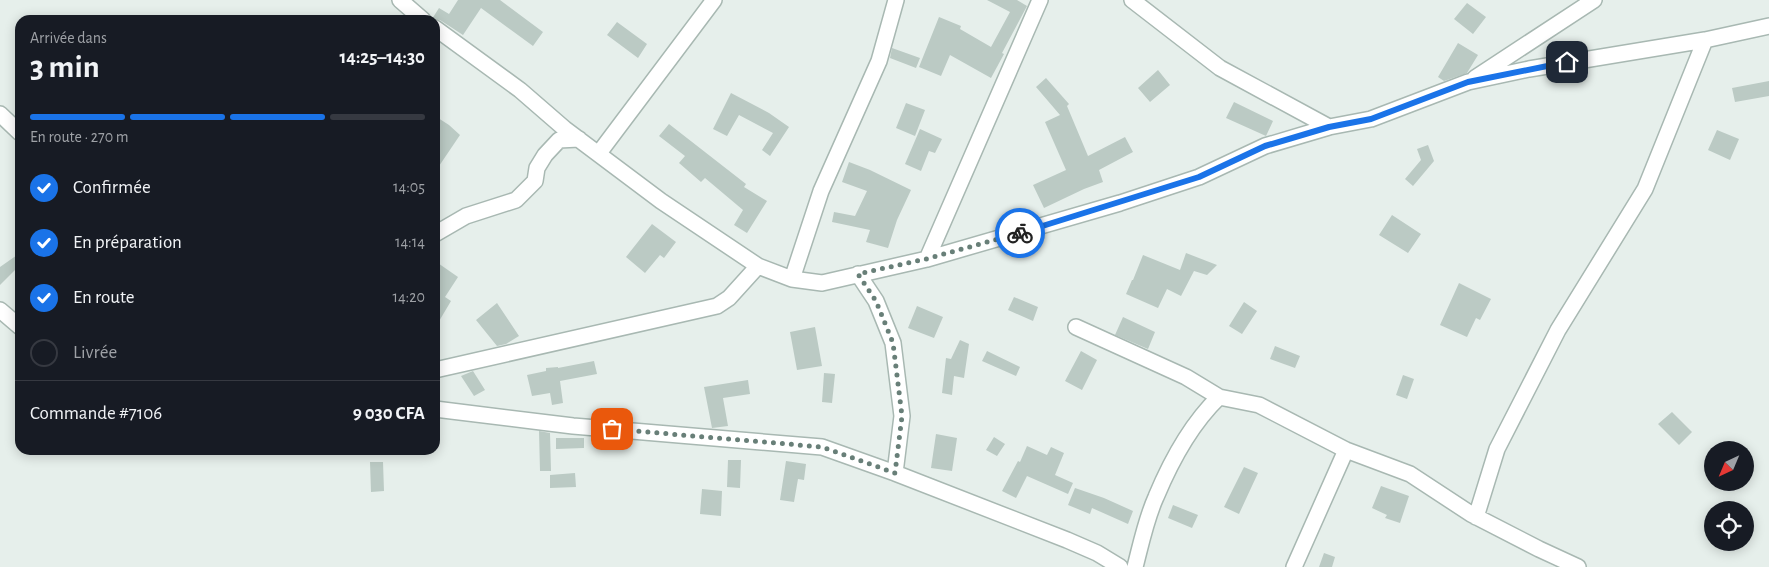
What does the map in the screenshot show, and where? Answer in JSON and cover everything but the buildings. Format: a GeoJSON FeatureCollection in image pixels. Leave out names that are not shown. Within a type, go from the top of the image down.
{"type":"FeatureCollection","features":[{"type":"Feature","properties":{"kind":"street"},"geometry":{"type":"LineString","coordinates":[[400,0],[417,15]]}},
{"type":"Feature","properties":{"kind":"street"},"geometry":{"type":"LineString","coordinates":[[599,153],[714,0]]}},
{"type":"Feature","properties":{"kind":"street"},"geometry":{"type":"LineString","coordinates":[[792,279],[821,191],[879,61],[896,0]]}},
{"type":"Feature","properties":{"kind":"street"},"geometry":{"type":"LineString","coordinates":[[926,259],[1040,0]]}},
{"type":"Feature","properties":{"kind":"street"},"geometry":{"type":"LineString","coordinates":[[1468,82],[1594,0]]}},
{"type":"Feature","properties":{"kind":"street"},"geometry":{"type":"LineString","coordinates":[[1138,2],[1220,68],[1329,127]]}},
{"type":"Feature","properties":{"kind":"street"},"geometry":{"type":"LineString","coordinates":[[440,32],[520,90],[579,139],[685,218],[758,266],[792,279],[822,283],[926,259],[1008,237],[1155,192],[1199,177],[1265,146],[1329,127],[1371,119],[1468,82],[1529,69],[1706,40],[1769,26]]}},
{"type":"Feature","properties":{"kind":"street"},"geometry":{"type":"LineString","coordinates":[[1476,517],[1497,449],[1558,330],[1645,189],[1706,40]]}},
{"type":"Feature","properties":{"kind":"street"},"geometry":{"type":"LineString","coordinates":[[0,114],[15,128]]}},
{"type":"Feature","properties":{"kind":"street"},"geometry":{"type":"LineString","coordinates":[[440,231],[466,216],[516,200],[535,181],[537,168],[545,155],[559,140],[579,139]]}},
{"type":"Feature","properties":{"kind":"street"},"geometry":{"type":"LineString","coordinates":[[440,369],[717,306],[728,298],[758,266]]}},
{"type":"Feature","properties":{"kind":"street"},"geometry":{"type":"LineString","coordinates":[[858,274],[876,301],[893,343],[902,416],[895,473]]}},
{"type":"Feature","properties":{"kind":"street"},"geometry":{"type":"LineString","coordinates":[[0,310],[15,323]]}},
{"type":"Feature","properties":{"kind":"street"},"geometry":{"type":"LineString","coordinates":[[1076,327],[1186,376],[1219,397],[1259,406],[1346,450],[1410,474],[1476,517],[1578,567]]}},
{"type":"Feature","properties":{"kind":"street"},"geometry":{"type":"LineString","coordinates":[[1135,567],[1155,498],[1176,454],[1206,410],[1219,397]]}},
{"type":"Feature","properties":{"kind":"street"},"geometry":{"type":"LineString","coordinates":[[440,410],[573,426],[822,447],[1068,540],[1097,553],[1120,567]]}},
{"type":"Feature","properties":{"kind":"street"},"geometry":{"type":"LineString","coordinates":[[1294,567],[1346,450]]}},
{"type":"Feature","properties":{"kind":"way so far"},"geometry":{"type":"LineString","coordinates":[[612,429],[822,447],[895,473],[902,416],[893,343],[876,301],[858,274],[926,259],[1020,233]]}},
{"type":"Feature","properties":{"kind":"route"},"geometry":{"type":"LineString","coordinates":[[1020,233],[1199,177],[1265,146],[1329,127],[1371,119],[1468,82],[1567,62]]}}]}
